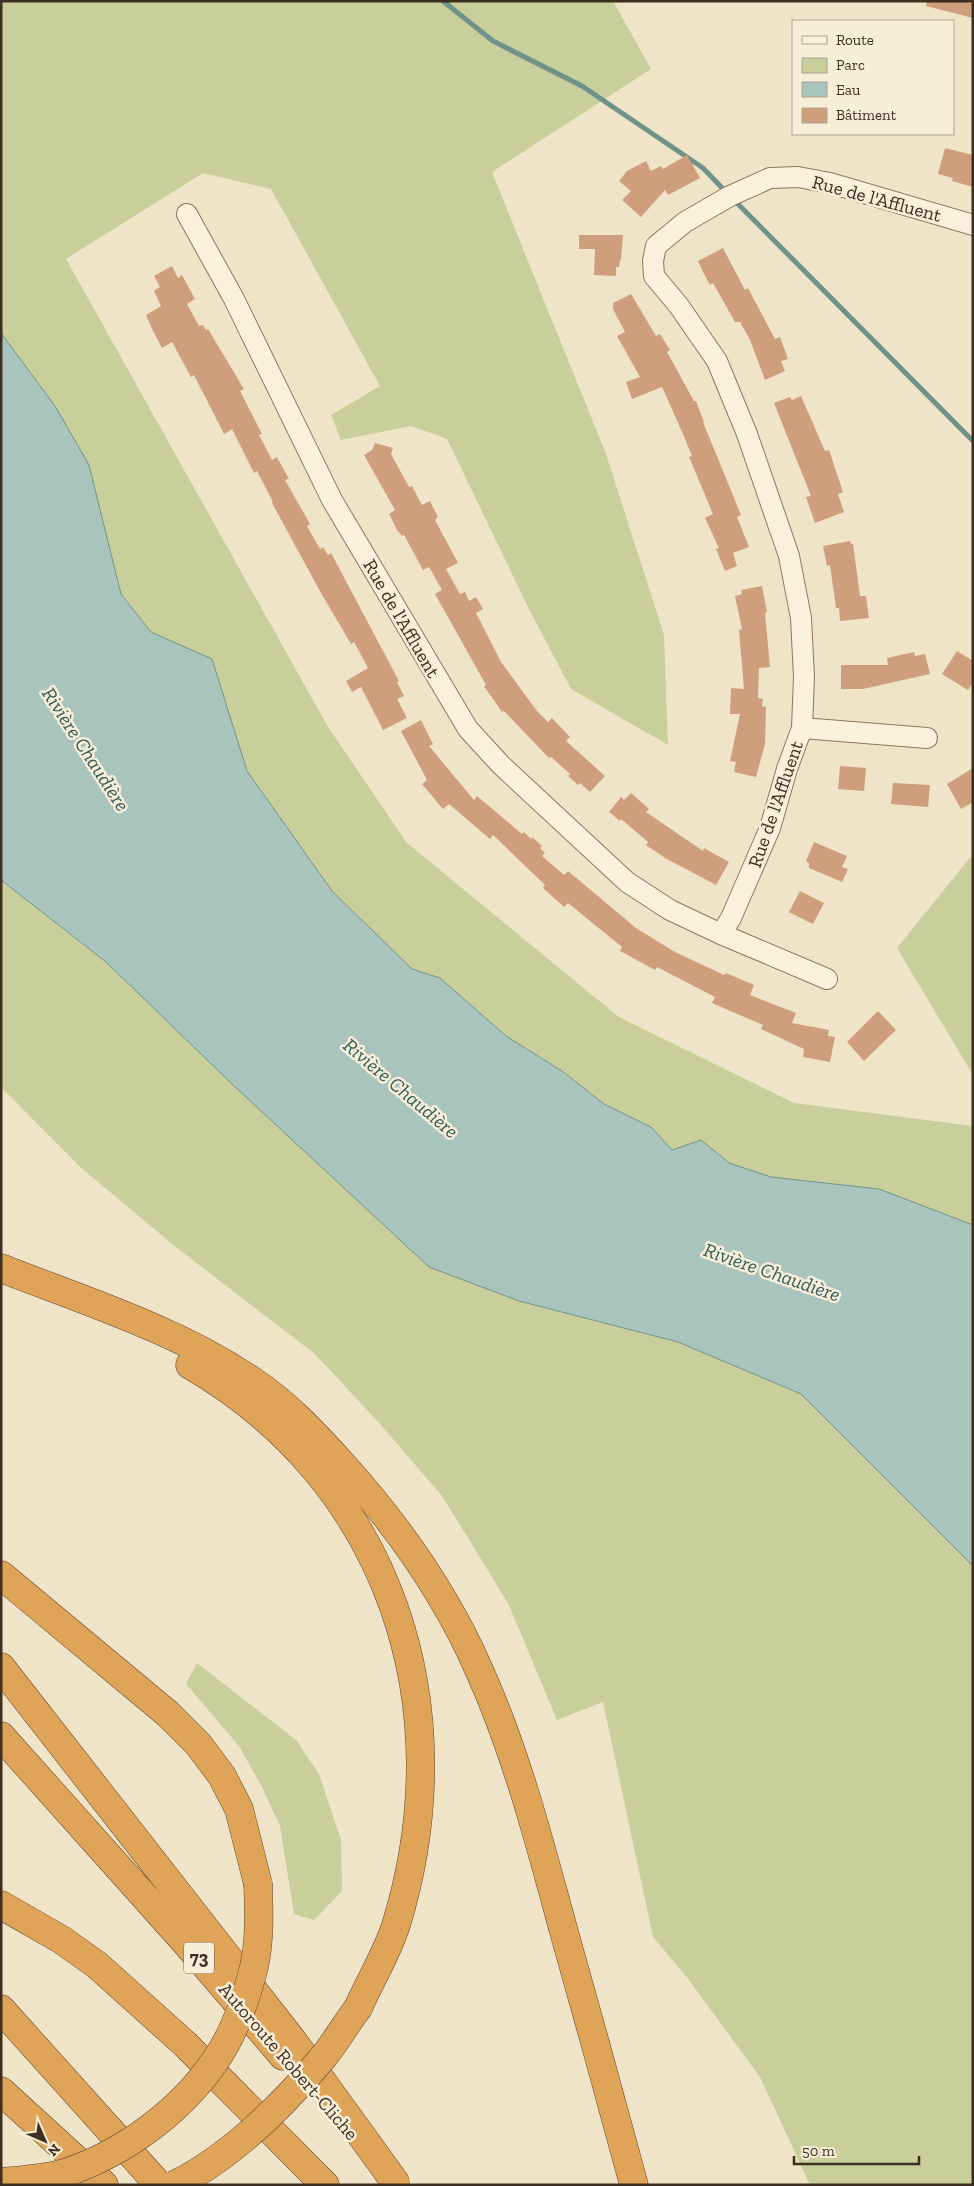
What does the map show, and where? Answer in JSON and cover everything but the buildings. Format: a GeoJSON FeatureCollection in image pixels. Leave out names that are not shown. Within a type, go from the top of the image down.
{"type":"FeatureCollection","features":[{"type":"Feature","properties":{"kind":"highway"},"geometry":{"type":"LineString","coordinates":[[1,1268],[176,1337],[251,1380],[276,1398],[303,1422],[368,1493],[399,1534],[455,1623],[479,1670],[510,1750],[546,1865],[634,2185]]}},
{"type":"Feature","properties":{"kind":"highway"},"geometry":{"type":"LineString","coordinates":[[1,1277],[176,1357],[244,1400],[283,1435],[318,1472],[349,1516],[379,1568],[398,1614],[410,1658],[419,1713],[422,1768],[416,1841],[395,1926],[358,2008],[321,2060],[290,2094],[252,2130],[212,2161],[174,2185]]}},
{"type":"Feature","properties":{"kind":"highway"},"geometry":{"type":"LineString","coordinates":[[1,1574],[168,1714],[198,1744],[222,1776],[239,1809],[258,1884],[260,1927],[254,1965],[245,1998],[231,2032],[215,2061],[192,2089],[162,2118],[135,2139],[104,2157],[64,2173],[1,2182]]}},
{"type":"Feature","properties":{"kind":"highway"},"geometry":{"type":"LineString","coordinates":[[1,1667],[293,2041],[396,2184]]}},
{"type":"Feature","properties":{"kind":"highway","name":"Autoroute Robert-Cliche"},"geometry":{"type":"LineString","coordinates":[[1,1736],[173,1928],[396,2184]]}},
{"type":"Feature","properties":{"kind":"highway"},"geometry":{"type":"LineString","coordinates":[[11,1911],[62,1940],[104,1972],[185,2044],[325,2185]]}},
{"type":"Feature","properties":{"kind":"highway"},"geometry":{"type":"LineString","coordinates":[[1,2009],[159,2185]]}},
{"type":"Feature","properties":{"kind":"highway"},"geometry":{"type":"LineString","coordinates":[[1,2092],[104,2185]]}},
{"type":"Feature","properties":{"kind":"street","name":"Rue de l'Affluent"},"geometry":{"type":"LineString","coordinates":[[721,934],[731,918],[770,828],[787,769],[802,728],[804,677],[800,618],[790,556],[747,434],[717,361],[679,306],[654,276],[653,261],[656,246],[684,222],[730,196],[770,178],[798,177],[830,183],[973,226]]}},
{"type":"Feature","properties":{"kind":"street","name":"Rue de l'Affluent"},"geometry":{"type":"LineString","coordinates":[[187,214],[234,299],[332,500],[468,728],[501,765],[627,882],[670,910],[827,979]]}},
{"type":"Feature","properties":{"kind":"street","name":"Rue de l'Affluent"},"geometry":{"type":"LineString","coordinates":[[802,728],[926,738]]}},
{"type":"Feature","properties":{"kind":"green space"},"geometry":{"type":"Polygon","coordinates":[[[1,1],[613,1],[651,69],[492,172],[606,454],[664,635],[668,745],[571,689],[529,609],[447,439],[411,426],[341,440],[331,415],[380,386],[271,189],[203,173],[66,259],[328,727],[407,843],[619,1017],[794,1103],[973,1126],[973,1225],[879,1189],[771,1177],[729,1163],[701,1140],[672,1150],[651,1127],[604,1104],[562,1071],[506,1036],[440,978],[412,969],[332,891],[247,771],[212,659],[151,632],[121,593],[112,556],[55,406],[1,333],[1,1]]]}},
{"type":"Feature","properties":{"kind":"green space"},"geometry":{"type":"Polygon","coordinates":[[[973,854],[973,1075],[897,948],[973,854]]]}},
{"type":"Feature","properties":{"kind":"green space"},"geometry":{"type":"Polygon","coordinates":[[[1,880],[106,962],[519,1301],[678,1342],[801,1394],[973,1566],[973,2185],[810,2185],[760,2077],[689,1980],[653,1937],[603,1702],[557,1720],[508,1603],[442,1496],[380,1424],[315,1354],[177,1248],[79,1166],[1,1087],[1,880]]]}},
{"type":"Feature","properties":{"kind":"green space"},"geometry":{"type":"Polygon","coordinates":[[[197,1663],[296,1740],[319,1774],[341,1840],[342,1891],[314,1920],[294,1914],[280,1826],[261,1785],[239,1746],[186,1684],[197,1663]]]}},
{"type":"Feature","properties":{"kind":"water","name":"Rivière Chaudière"},"geometry":{"type":"Polygon","coordinates":[[[1,333],[55,406],[89,465],[121,594],[151,632],[212,659],[247,771],[332,891],[412,969],[440,978],[506,1036],[562,1071],[604,1104],[651,1127],[672,1150],[701,1140],[729,1163],[771,1177],[879,1189],[973,1225],[973,1566],[801,1394],[678,1342],[519,1301],[429,1267],[233,1085],[106,962],[1,880],[1,333]]]}},
{"type":"Feature","properties":{"kind":"waterway"},"geometry":{"type":"LineString","coordinates":[[443,1],[493,41],[582,86],[703,168],[727,193]]}},
{"type":"Feature","properties":{"kind":"waterway"},"geometry":{"type":"LineString","coordinates":[[733,199],[973,441]]}}]}
